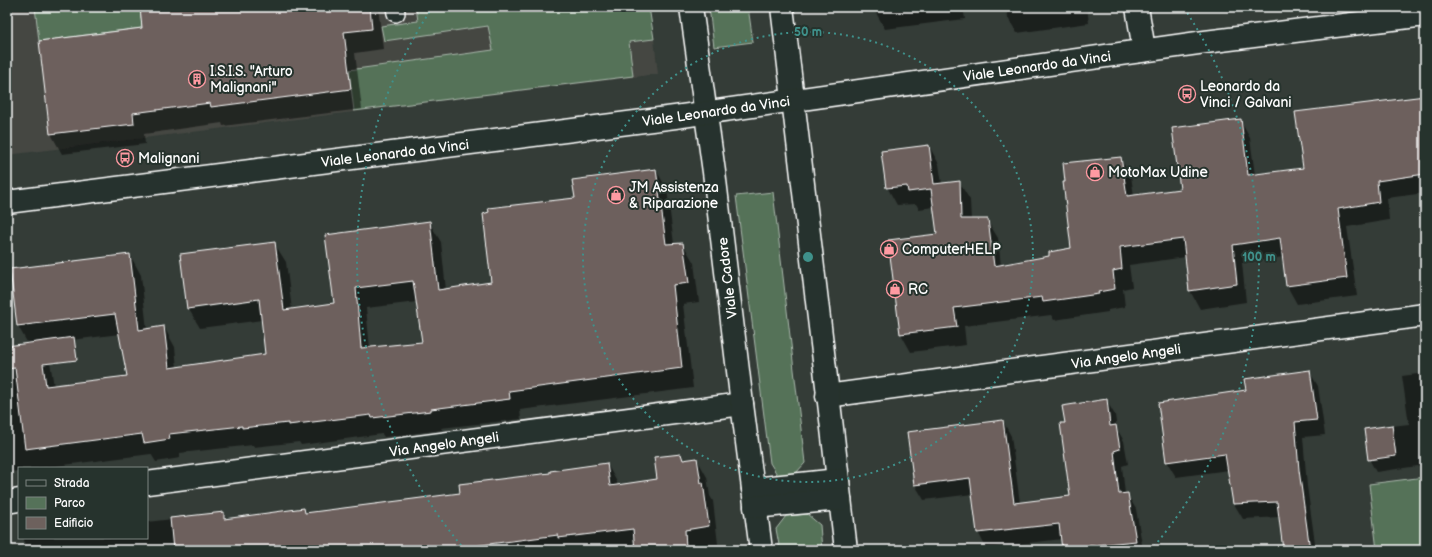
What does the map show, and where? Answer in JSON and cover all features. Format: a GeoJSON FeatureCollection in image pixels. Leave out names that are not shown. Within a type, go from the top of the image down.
{"type":"FeatureCollection","features":[{"type":"Feature","properties":{"kind":"main road","name":"Viale Cadore"},"geometry":{"type":"LineString","coordinates":[[691,7],[714,172],[761,550]]}},
{"type":"Feature","properties":{"kind":"main road"},"geometry":{"type":"LineString","coordinates":[[782,7],[846,550]]}},
{"type":"Feature","properties":{"kind":"main road"},"geometry":{"type":"LineString","coordinates":[[1137,7],[1144,50]]}},
{"type":"Feature","properties":{"kind":"main road","name":"Viale Leonardo da Vinci"},"geometry":{"type":"LineString","coordinates":[[7,202],[705,113],[1144,50],[1425,15]]}},
{"type":"Feature","properties":{"kind":"main road","name":"Via Angelo Angeli"},"geometry":{"type":"LineString","coordinates":[[827,396],[1425,315]]}},
{"type":"Feature","properties":{"kind":"main road","name":"Via Angelo Angeli"},"geometry":{"type":"LineString","coordinates":[[148,483],[742,404]]}},
{"type":"Feature","properties":{"kind":"main road"},"geometry":{"type":"LineString","coordinates":[[754,498],[839,489]]}},
{"type":"Feature","properties":{"kind":"main road"},"geometry":{"type":"LineString","coordinates":[[7,502],[18,500]]}},
{"type":"Feature","properties":{"kind":"shaded area"},"geometry":{"type":"Polygon","coordinates":[[[7,7],[649,7],[658,74],[7,155],[7,7]]]}},
{"type":"Feature","properties":{"kind":"green space"},"geometry":{"type":"Polygon","coordinates":[[[35,7],[140,7],[142,28],[39,41],[35,7]]]}},
{"type":"Feature","properties":{"kind":"green space"},"geometry":{"type":"Polygon","coordinates":[[[416,7],[649,7],[654,39],[629,42],[633,76],[354,111],[349,70],[493,50],[488,26],[384,41],[381,26],[418,21],[416,7]]]}},
{"type":"Feature","properties":{"kind":"green space"},"geometry":{"type":"Polygon","coordinates":[[[709,7],[748,7],[753,42],[714,47],[709,7]]]}},
{"type":"Feature","properties":{"kind":"green space"},"geometry":{"type":"Polygon","coordinates":[[[773,192],[805,463],[795,474],[778,476],[770,463],[736,196],[773,192]]]}},
{"type":"Feature","properties":{"kind":"green space"},"geometry":{"type":"Polygon","coordinates":[[[1425,477],[1425,550],[1377,550],[1369,484],[1425,477]]]}},
{"type":"Feature","properties":{"kind":"green space"},"geometry":{"type":"Polygon","coordinates":[[[807,514],[820,525],[822,550],[780,550],[776,529],[786,516],[807,514]]]}},
{"type":"Feature","properties":{"kind":"building","name":"I.S.I.S. \"Arturo Malignani\""},"geometry":{"type":"Polygon","coordinates":[[[140,7],[370,7],[372,29],[344,32],[351,89],[211,107],[210,103],[133,113],[134,124],[50,134],[39,41],[142,28],[140,7]]]}},
{"type":"Feature","properties":{"kind":"building"},"geometry":{"type":"Polygon","coordinates":[[[1425,96],[1425,174],[1377,181],[1379,202],[1338,209],[1347,278],[1286,286],[1280,238],[1233,245],[1237,284],[1189,291],[1183,239],[1120,247],[1122,269],[1113,271],[1115,289],[1098,292],[1099,294],[1043,302],[1042,297],[954,308],[957,327],[900,334],[888,240],[937,234],[931,189],[908,192],[907,186],[886,188],[881,151],[929,145],[934,184],[960,181],[961,219],[988,219],[994,266],[1049,256],[1049,252],[1071,248],[1063,182],[1065,182],[1063,163],[1121,157],[1127,196],[1180,189],[1172,128],[1241,119],[1248,175],[1303,168],[1295,112],[1425,96]]]}},
{"type":"Feature","properties":{"kind":"building"},"geometry":{"type":"Polygon","coordinates":[[[656,169],[666,244],[683,243],[689,283],[673,285],[682,368],[509,391],[510,399],[431,409],[431,411],[372,418],[371,415],[288,425],[288,423],[242,428],[242,426],[169,434],[170,439],[144,443],[142,434],[25,449],[15,368],[7,369],[7,346],[74,337],[77,360],[43,364],[46,386],[127,376],[115,314],[17,326],[10,269],[130,254],[139,330],[164,326],[169,368],[265,354],[259,299],[187,309],[180,254],[275,242],[284,310],[334,303],[325,235],[430,221],[438,290],[491,282],[483,214],[489,212],[488,208],[575,198],[572,180],[656,169]],[[413,281],[356,288],[361,348],[422,342],[413,281]]]}},
{"type":"Feature","properties":{"kind":"building"},"geometry":{"type":"Polygon","coordinates":[[[1310,370],[1317,420],[1295,422],[1299,470],[1310,550],[1283,550],[1277,502],[1233,504],[1225,454],[1166,462],[1158,403],[1246,390],[1244,379],[1310,370]]]}},
{"type":"Feature","properties":{"kind":"building"},"geometry":{"type":"Polygon","coordinates":[[[1107,399],[1110,426],[1116,425],[1120,449],[1114,451],[1119,494],[1128,493],[1136,541],[1086,546],[1086,550],[1062,550],[1059,524],[977,533],[970,478],[914,485],[907,432],[1003,420],[1014,503],[1070,496],[1060,423],[1065,423],[1062,406],[1107,399]]]}},
{"type":"Feature","properties":{"kind":"building"},"geometry":{"type":"Polygon","coordinates":[[[1392,425],[1396,456],[1368,460],[1364,429],[1392,425]]]}},
{"type":"Feature","properties":{"kind":"building"},"geometry":{"type":"Polygon","coordinates":[[[681,454],[683,460],[697,458],[701,483],[703,482],[709,526],[685,530],[686,548],[674,550],[635,550],[633,529],[558,538],[558,535],[443,550],[173,550],[170,518],[224,512],[224,519],[304,508],[305,513],[460,493],[459,484],[550,473],[550,471],[607,463],[610,486],[657,479],[654,457],[681,454]]]}},
{"type":"Feature","properties":{"kind":"place","name":"I.S.I.S. \"Arturo Malignani\""},"geometry":{"type":"Point","coordinates":[197,79]}},
{"type":"Feature","properties":{"kind":"place","name":"Leonardo da Vinci / Galvani"},"geometry":{"type":"Point","coordinates":[1187,94]}},
{"type":"Feature","properties":{"kind":"place","name":"Malignani"},"geometry":{"type":"Point","coordinates":[125,158]}},
{"type":"Feature","properties":{"kind":"place","name":"MotoMax Udine"},"geometry":{"type":"Point","coordinates":[1095,172]}},
{"type":"Feature","properties":{"kind":"place","name":"JM Assistenza & Riparazione"},"geometry":{"type":"Point","coordinates":[616,195]}},
{"type":"Feature","properties":{"kind":"place","name":"ComputerHELP"},"geometry":{"type":"Point","coordinates":[889,249]}},
{"type":"Feature","properties":{"kind":"place","name":"RC"},"geometry":{"type":"Point","coordinates":[895,289]}}]}
